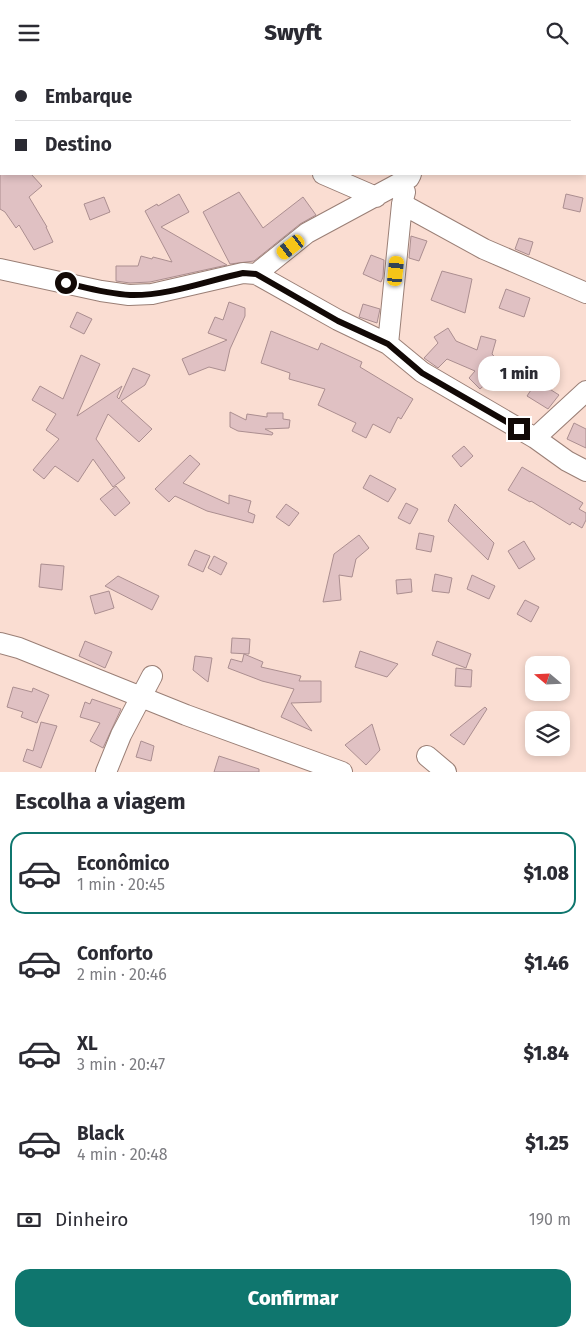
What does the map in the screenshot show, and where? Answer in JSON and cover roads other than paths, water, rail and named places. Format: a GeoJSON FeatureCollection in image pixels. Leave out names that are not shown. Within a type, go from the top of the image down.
{"type":"FeatureCollection","features":[{"type":"Feature","properties":{"kind":"street"},"geometry":{"type":"LineString","coordinates":[[325,175],[376,197]]}},
{"type":"Feature","properties":{"kind":"street"},"geometry":{"type":"LineString","coordinates":[[256,274],[307,233],[376,197],[410,176]]}},
{"type":"Feature","properties":{"kind":"street"},"geometry":{"type":"LineString","coordinates":[[388,344],[402,204],[410,176]]}},
{"type":"Feature","properties":{"kind":"street"},"geometry":{"type":"LineString","coordinates":[[402,204],[484,249],[586,293]]}},
{"type":"Feature","properties":{"kind":"street"},"geometry":{"type":"LineString","coordinates":[[0,269],[101,291],[129,295],[152,294],[243,273],[256,274],[338,321],[388,344],[422,373],[535,438],[567,461],[586,471]]}},
{"type":"Feature","properties":{"kind":"street"},"geometry":{"type":"LineString","coordinates":[[535,438],[586,391]]}},
{"type":"Feature","properties":{"kind":"street"},"geometry":{"type":"LineString","coordinates":[[0,643],[19,648],[186,715],[340,772]]}},
{"type":"Feature","properties":{"kind":"street"},"geometry":{"type":"LineString","coordinates":[[106,772],[121,735],[152,676]]}},
{"type":"Feature","properties":{"kind":"street"},"geometry":{"type":"LineString","coordinates":[[427,756],[446,772]]}}]}
